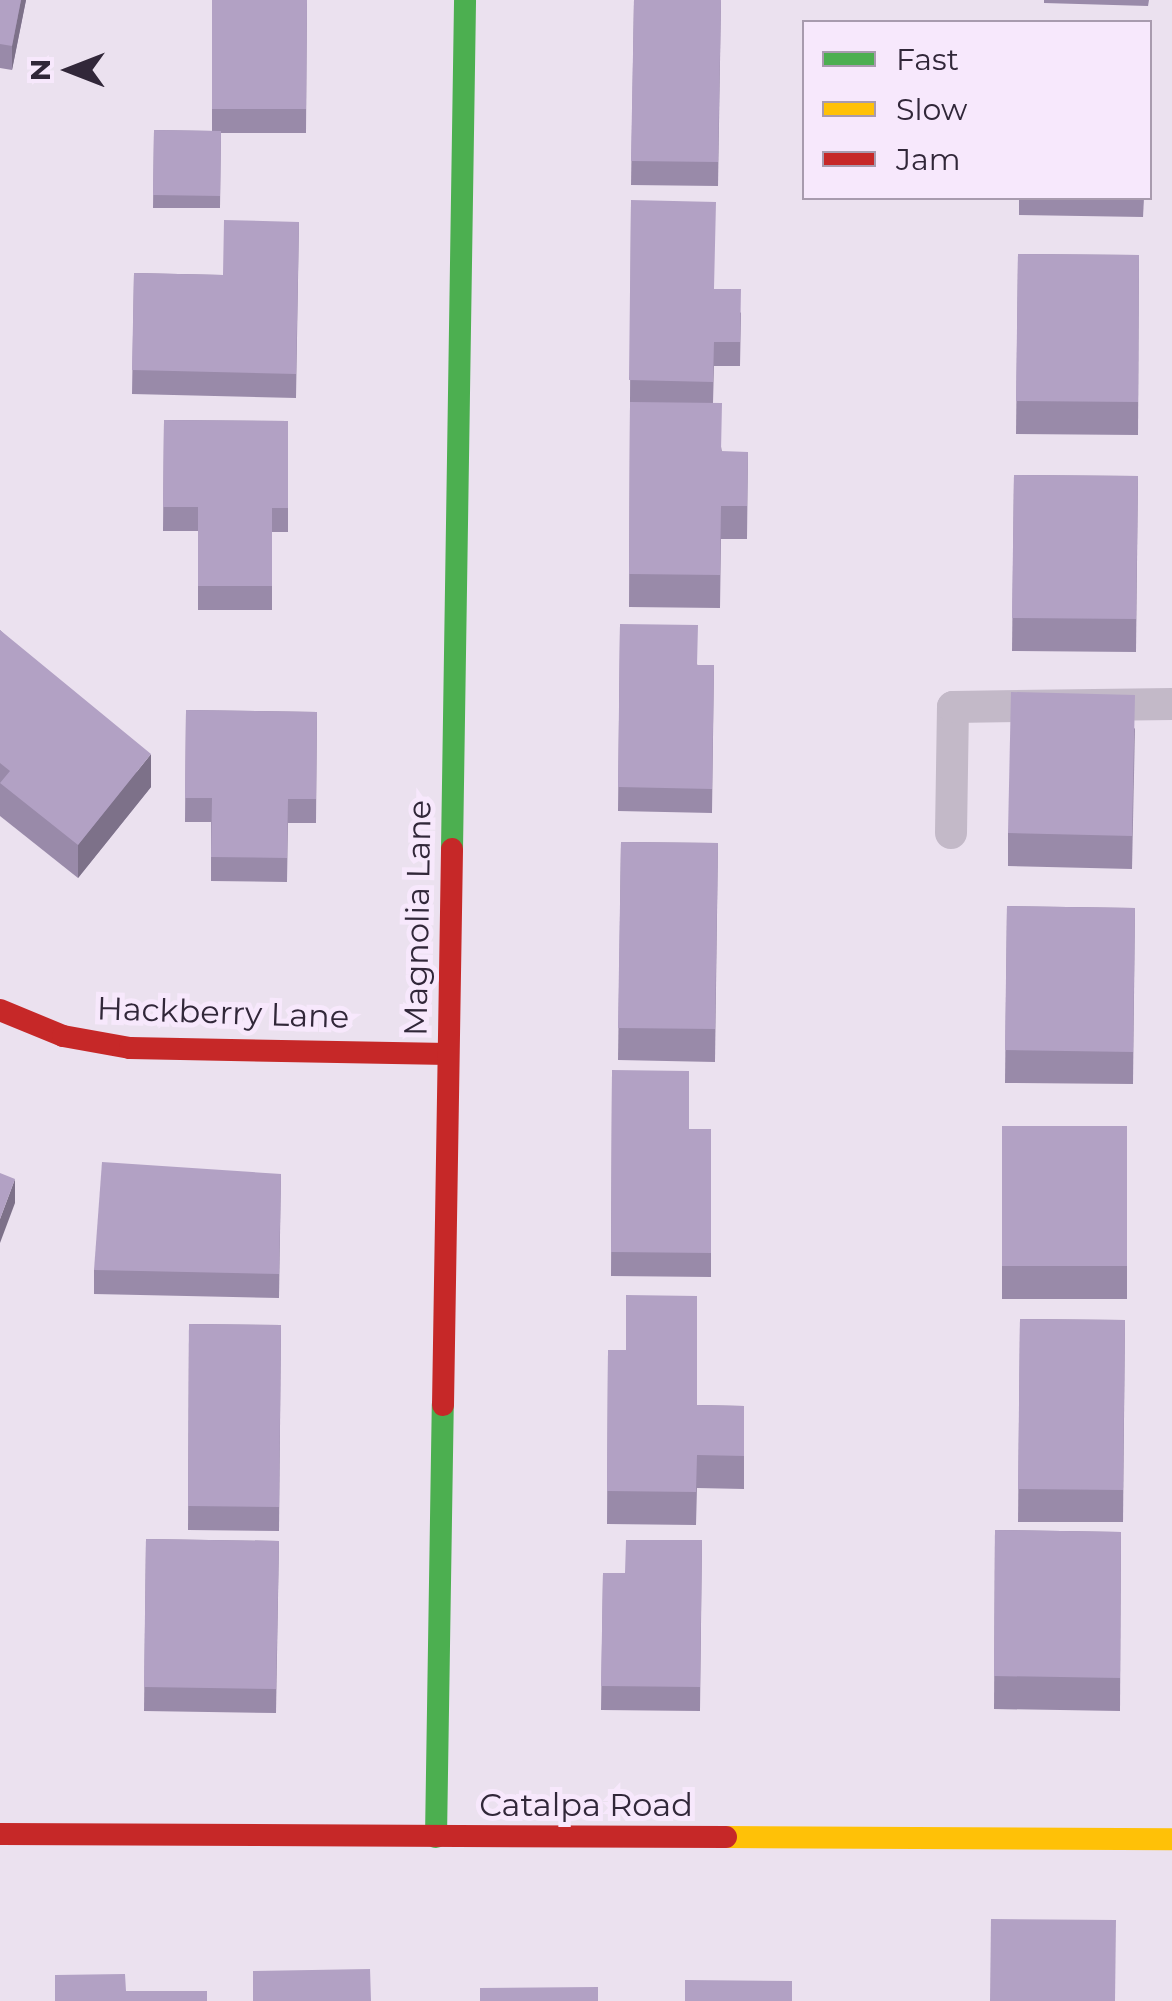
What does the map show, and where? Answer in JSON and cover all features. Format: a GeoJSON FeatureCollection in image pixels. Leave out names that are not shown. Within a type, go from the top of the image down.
{"type":"FeatureCollection","features":[{"type":"Feature","properties":{"kind":"street","name":"Magnolia Lane"},"geometry":{"type":"LineString","coordinates":[[436,1836],[466,0]]}},
{"type":"Feature","properties":{"kind":"street","name":"Hackberry Lane"},"geometry":{"type":"LineString","coordinates":[[0,1010],[64,1036],[130,1048],[448,1054]]}},
{"type":"Feature","properties":{"kind":"street","name":"Catalpa Road"},"geometry":{"type":"LineString","coordinates":[[0,1834],[1172,1840]]}},
{"type":"Feature","properties":{"kind":"lane"},"geometry":{"type":"LineString","coordinates":[[951,833],[953,707],[1172,704]]}},
{"type":"Feature","properties":{"kind":"building"},"geometry":{"type":"Polygon","coordinates":[[[0,0],[21,0],[12,46],[0,44],[0,0]]]}},
{"type":"Feature","properties":{"kind":"building"},"geometry":{"type":"Polygon","coordinates":[[[212,0],[307,0],[306,109],[212,109],[212,0]]]}},
{"type":"Feature","properties":{"kind":"building"},"geometry":{"type":"Polygon","coordinates":[[[634,0],[721,0],[718,162],[631,161],[634,0]]]}},
{"type":"Feature","properties":{"kind":"building"},"geometry":{"type":"Polygon","coordinates":[[[154,130],[221,131],[220,196],[153,195],[154,130]]]}},
{"type":"Feature","properties":{"kind":"building"},"geometry":{"type":"Polygon","coordinates":[[[631,200],[716,202],[714,289],[741,289],[740,342],[714,342],[713,382],[629,380],[631,200]]]}},
{"type":"Feature","properties":{"kind":"building"},"geometry":{"type":"Polygon","coordinates":[[[224,220],[299,222],[296,374],[132,370],[134,273],[223,275],[224,220]]]}},
{"type":"Feature","properties":{"kind":"building"},"geometry":{"type":"Polygon","coordinates":[[[1018,254],[1139,255],[1138,402],[1016,401],[1018,254]]]}},
{"type":"Feature","properties":{"kind":"building"},"geometry":{"type":"Polygon","coordinates":[[[630,402],[722,403],[721,451],[748,452],[747,506],[721,506],[720,575],[629,574],[630,402]]]}},
{"type":"Feature","properties":{"kind":"building"},"geometry":{"type":"Polygon","coordinates":[[[164,420],[288,421],[288,508],[272,508],[272,586],[198,586],[198,507],[163,507],[164,420]]]}},
{"type":"Feature","properties":{"kind":"building"},"geometry":{"type":"Polygon","coordinates":[[[1014,475],[1138,476],[1136,619],[1012,618],[1014,475]]]}},
{"type":"Feature","properties":{"kind":"building"},"geometry":{"type":"Polygon","coordinates":[[[620,624],[698,625],[697,665],[714,665],[712,789],[618,787],[620,624]]]}},
{"type":"Feature","properties":{"kind":"building"},"geometry":{"type":"Polygon","coordinates":[[[0,630],[151,754],[78,845],[0,783],[10,771],[0,763],[0,630]]]}},
{"type":"Feature","properties":{"kind":"building"},"geometry":{"type":"Polygon","coordinates":[[[1011,692],[1135,695],[1132,836],[1008,833],[1011,692]]]}},
{"type":"Feature","properties":{"kind":"building"},"geometry":{"type":"Polygon","coordinates":[[[186,710],[317,712],[316,799],[288,799],[287,858],[211,857],[212,798],[185,798],[186,710]]]}},
{"type":"Feature","properties":{"kind":"building"},"geometry":{"type":"Polygon","coordinates":[[[621,842],[718,843],[715,1029],[618,1028],[621,842]]]}},
{"type":"Feature","properties":{"kind":"building"},"geometry":{"type":"Polygon","coordinates":[[[1007,906],[1135,908],[1133,1052],[1005,1050],[1007,906]]]}},
{"type":"Feature","properties":{"kind":"building"},"geometry":{"type":"Polygon","coordinates":[[[612,1070],[689,1071],[689,1129],[711,1129],[711,1253],[611,1252],[612,1070]]]}},
{"type":"Feature","properties":{"kind":"building"},"geometry":{"type":"Polygon","coordinates":[[[1002,1126],[1127,1126],[1127,1266],[1002,1266],[1002,1126]]]}},
{"type":"Feature","properties":{"kind":"building"},"geometry":{"type":"Polygon","coordinates":[[[102,1162],[281,1174],[279,1274],[94,1270],[102,1162]]]}},
{"type":"Feature","properties":{"kind":"building"},"geometry":{"type":"Polygon","coordinates":[[[0,1173],[15,1179],[0,1219],[0,1173]]]}},
{"type":"Feature","properties":{"kind":"building"},"geometry":{"type":"Polygon","coordinates":[[[626,1295],[697,1296],[697,1405],[744,1406],[744,1456],[697,1455],[696,1492],[607,1491],[608,1350],[626,1350],[626,1295]]]}},
{"type":"Feature","properties":{"kind":"building"},"geometry":{"type":"Polygon","coordinates":[[[1020,1319],[1125,1320],[1123,1490],[1018,1489],[1020,1319]]]}},
{"type":"Feature","properties":{"kind":"building"},"geometry":{"type":"Polygon","coordinates":[[[189,1324],[281,1325],[279,1507],[188,1506],[189,1324]]]}},
{"type":"Feature","properties":{"kind":"building"},"geometry":{"type":"Polygon","coordinates":[[[995,1530],[1121,1532],[1120,1678],[994,1676],[995,1530]]]}},
{"type":"Feature","properties":{"kind":"building"},"geometry":{"type":"Polygon","coordinates":[[[146,1539],[279,1541],[276,1689],[144,1687],[146,1539]]]}},
{"type":"Feature","properties":{"kind":"building"},"geometry":{"type":"Polygon","coordinates":[[[626,1540],[702,1540],[700,1687],[601,1686],[603,1573],[625,1573],[626,1540]]]}},
{"type":"Feature","properties":{"kind":"building"},"geometry":{"type":"Polygon","coordinates":[[[991,1919],[1116,1920],[1115,2001],[990,2001],[991,1919]]]}},
{"type":"Feature","properties":{"kind":"building"},"geometry":{"type":"Polygon","coordinates":[[[370,1969],[371,2001],[253,2001],[253,1971],[370,1969]]]}},
{"type":"Feature","properties":{"kind":"building"},"geometry":{"type":"Polygon","coordinates":[[[125,1974],[126,1991],[207,1991],[207,2001],[55,2001],[55,1975],[125,1974]]]}},
{"type":"Feature","properties":{"kind":"building"},"geometry":{"type":"Polygon","coordinates":[[[685,1980],[792,1981],[792,2001],[685,2001],[685,1980]]]}},
{"type":"Feature","properties":{"kind":"building"},"geometry":{"type":"Polygon","coordinates":[[[598,1987],[598,2001],[480,2001],[480,1988],[598,1987]]]}},
{"type":"Feature","properties":{"kind":"traffic: fast"},"geometry":{"type":"LineString","coordinates":[[452,849],[465,0]]}},
{"type":"Feature","properties":{"kind":"traffic: fast"},"geometry":{"type":"LineString","coordinates":[[436,1837],[443,1405]]}},
{"type":"Feature","properties":{"kind":"traffic: slow"},"geometry":{"type":"LineString","coordinates":[[726,1837],[1172,1839]]}},
{"type":"Feature","properties":{"kind":"traffic: jam"},"geometry":{"type":"LineString","coordinates":[[443,1405],[452,849]]}},
{"type":"Feature","properties":{"kind":"traffic: jam"},"geometry":{"type":"LineString","coordinates":[[0,1010],[63,1036],[130,1048],[448,1054]]}},
{"type":"Feature","properties":{"kind":"traffic: jam"},"geometry":{"type":"LineString","coordinates":[[0,1834],[726,1837]]}}]}
